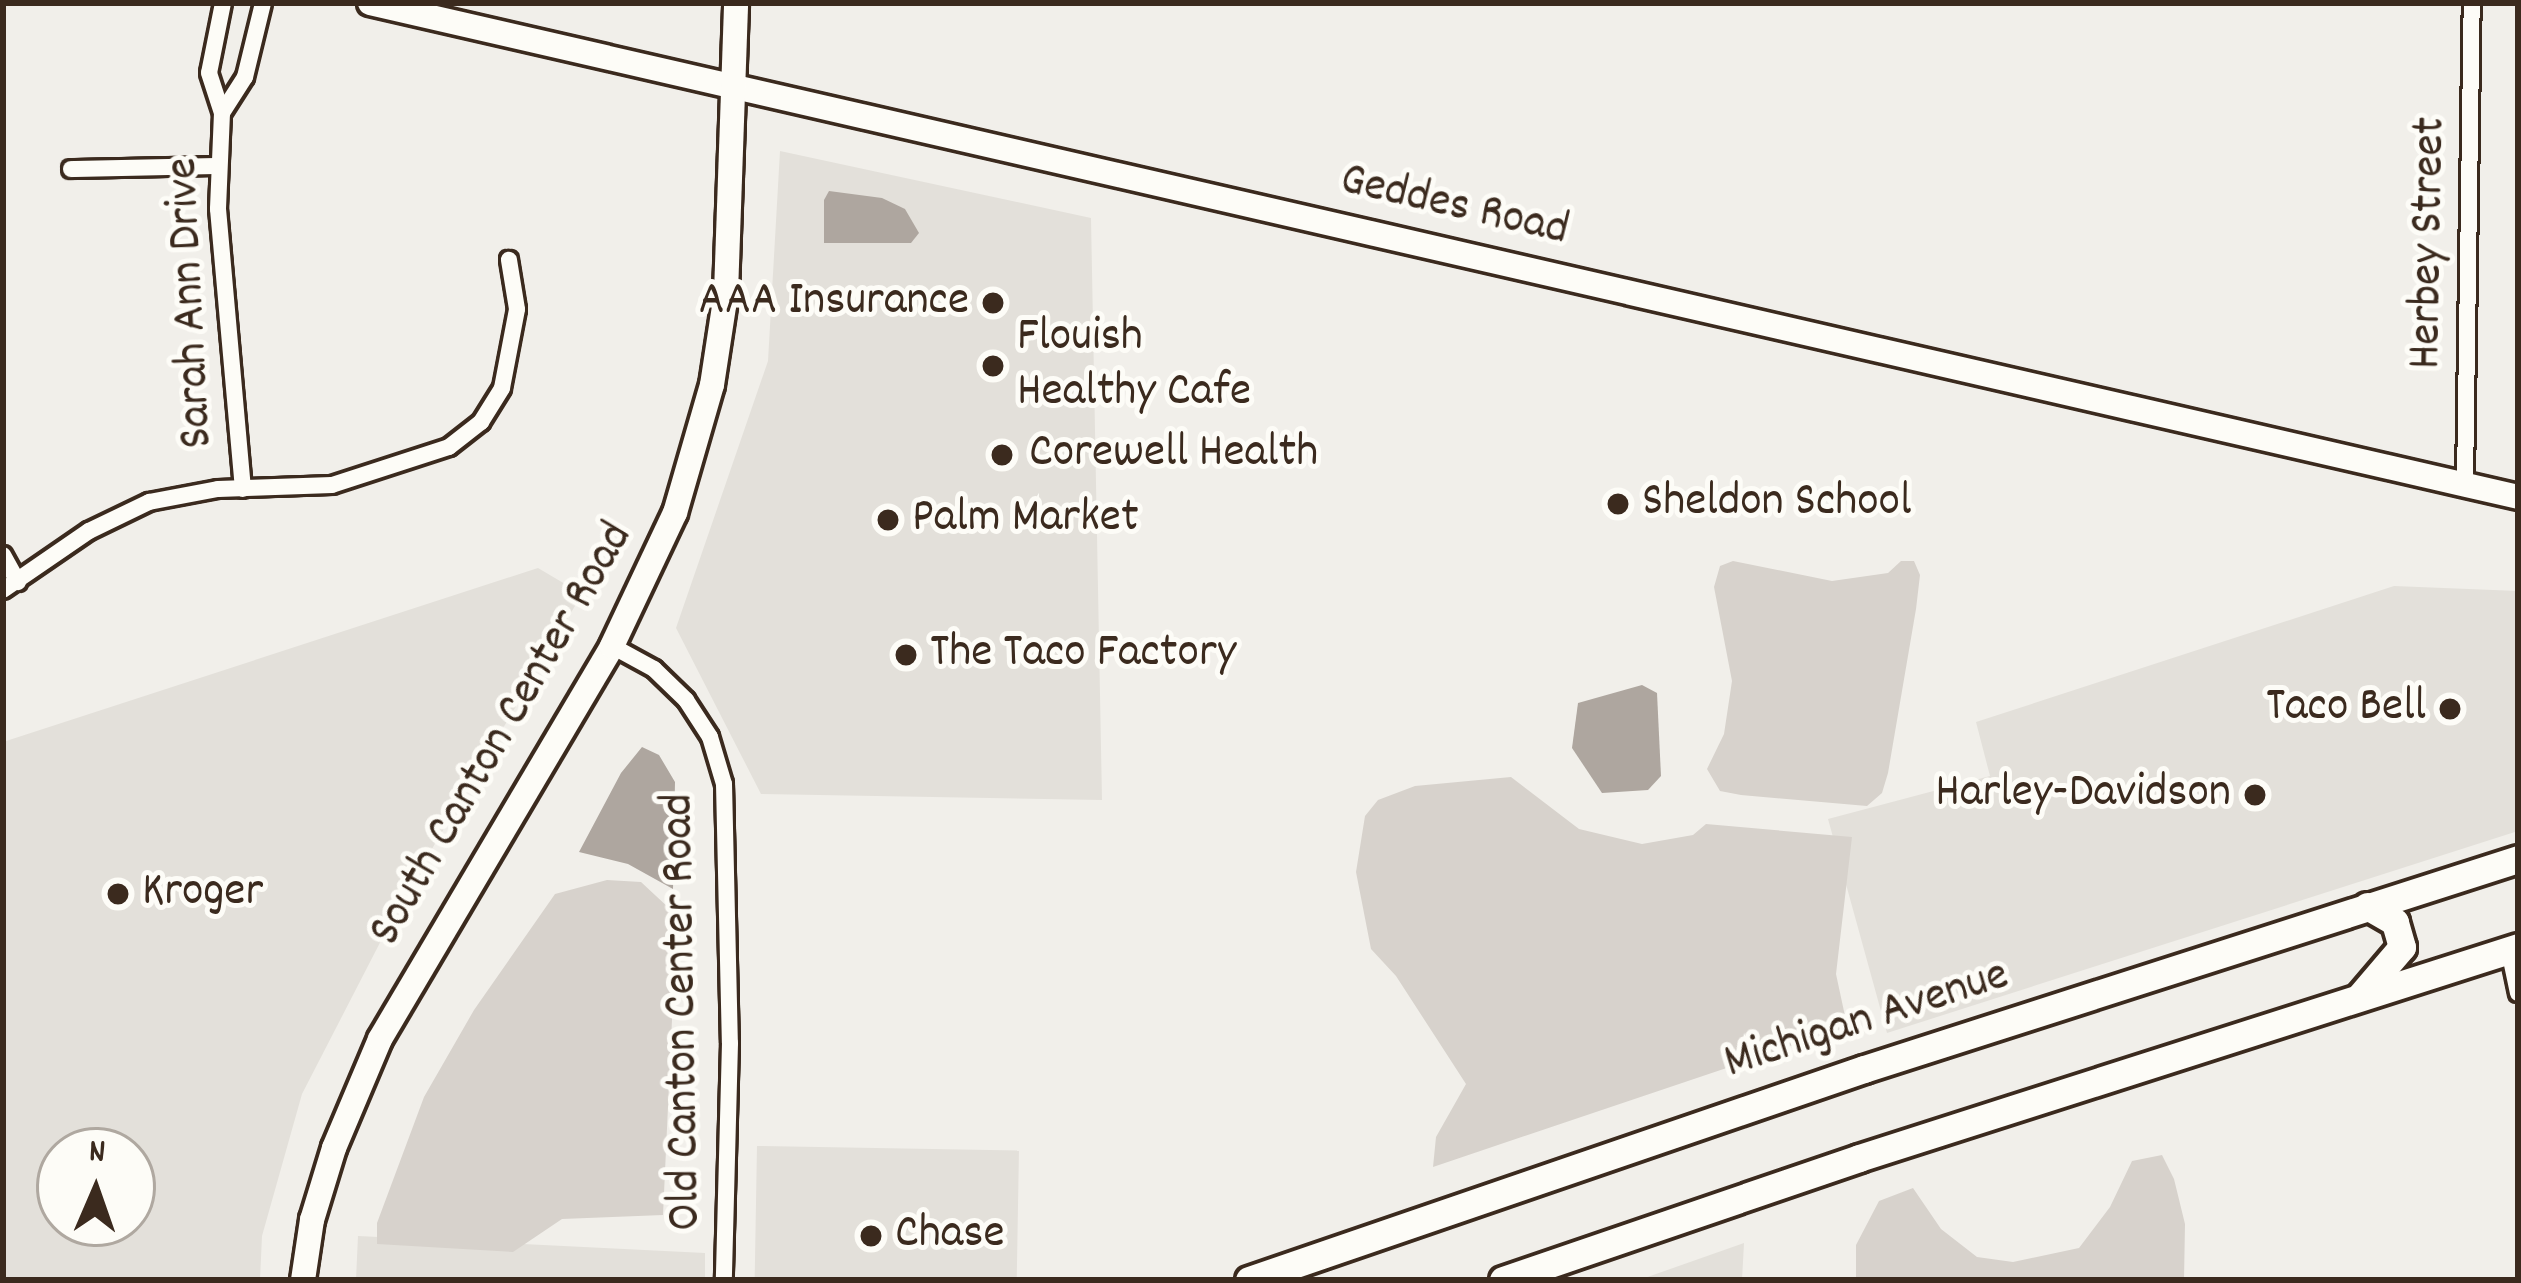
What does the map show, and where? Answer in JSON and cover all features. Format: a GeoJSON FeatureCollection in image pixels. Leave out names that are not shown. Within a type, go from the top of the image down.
{"type":"FeatureCollection","features":[{"type":"Feature","properties":{"kind":"main road","name":"Geddes Road"},"geometry":{"type":"LineString","coordinates":[[370,3],[2518,497]]}},
{"type":"Feature","properties":{"kind":"main road","name":"South Canton Center Road"},"geometry":{"type":"LineString","coordinates":[[303,1280],[312,1220],[334,1148],[380,1040],[612,646],[675,513],[712,386],[731,241],[736,3]]}},
{"type":"Feature","properties":{"kind":"main road","name":"Michigan Avenue"},"geometry":{"type":"LineString","coordinates":[[1249,1280],[1289,1272],[1843,1076],[2518,859]]}},
{"type":"Feature","properties":{"kind":"main road"},"geometry":{"type":"LineString","coordinates":[[2358,998],[2402,946],[2395,922],[2368,906]]}},
{"type":"Feature","properties":{"kind":"main road"},"geometry":{"type":"LineString","coordinates":[[1503,1280],[1858,1157],[2513,948]]}},
{"type":"Feature","properties":{"kind":"street","name":"Sarah Ann Drive"},"geometry":{"type":"LineString","coordinates":[[223,3],[209,73],[223,113],[218,166],[243,489]]}},
{"type":"Feature","properties":{"kind":"street","name":"Sarah Ann Drive"},"geometry":{"type":"LineString","coordinates":[[223,113],[245,77],[263,3]]}},
{"type":"Feature","properties":{"kind":"street","name":"Herbey Street"},"geometry":{"type":"LineString","coordinates":[[2464,484],[2472,3]]}},
{"type":"Feature","properties":{"kind":"street"},"geometry":{"type":"LineString","coordinates":[[71,169],[218,166]]}},
{"type":"Feature","properties":{"kind":"street"},"geometry":{"type":"LineString","coordinates":[[3,555],[10,586],[89,531],[129,510],[184,494],[332,485],[449,447],[490,410],[507,374],[517,309],[509,260]]}},
{"type":"Feature","properties":{"kind":"street","name":"Old Canton Center Road"},"geometry":{"type":"LineString","coordinates":[[612,646],[654,669],[686,700],[710,737],[724,784],[730,1043],[724,1280]]}},
{"type":"Feature","properties":{"kind":"street"},"geometry":{"type":"LineString","coordinates":[[2513,948],[2518,993]]}},
{"type":"Feature","properties":{"kind":"shaded area"},"geometry":{"type":"Polygon","coordinates":[[[780,151],[1091,218],[1102,800],[761,794],[676,628],[768,361],[780,151]]]}},
{"type":"Feature","properties":{"kind":"shaded area"},"geometry":{"type":"Polygon","coordinates":[[[829,191],[882,198],[905,209],[919,233],[911,243],[824,243],[824,200],[829,191]]]}},
{"type":"Feature","properties":{"kind":"shaded area"},"geometry":{"type":"Polygon","coordinates":[[[1733,561],[1832,581],[1888,573],[1901,561],[1914,561],[1920,575],[1916,609],[1888,773],[1882,793],[1867,806],[1720,791],[1707,769],[1724,734],[1732,681],[1714,587],[1720,566],[1733,561]]]}},
{"type":"Feature","properties":{"kind":"shaded area"},"geometry":{"type":"Polygon","coordinates":[[[538,568],[582,594],[403,898],[302,1094],[262,1236],[260,1280],[3,1280],[3,742],[538,568]]]}},
{"type":"Feature","properties":{"kind":"shaded area"},"geometry":{"type":"Polygon","coordinates":[[[2394,586],[2518,591],[2518,831],[1887,1033],[1828,819],[1990,776],[1976,722],[2394,586]]]}},
{"type":"Feature","properties":{"kind":"shaded area"},"geometry":{"type":"Polygon","coordinates":[[[1642,685],[1657,693],[1661,776],[1648,790],[1602,793],[1572,748],[1578,703],[1642,685]]]}},
{"type":"Feature","properties":{"kind":"shaded area"},"geometry":{"type":"Polygon","coordinates":[[[642,747],[659,755],[675,782],[673,889],[628,864],[579,852],[621,773],[642,747]]]}},
{"type":"Feature","properties":{"kind":"shaded area"},"geometry":{"type":"Polygon","coordinates":[[[1511,777],[1579,829],[1642,844],[1693,835],[1706,824],[1852,837],[1836,974],[1845,1016],[1839,1030],[1433,1167],[1436,1137],[1466,1084],[1396,976],[1371,949],[1356,872],[1365,816],[1378,800],[1415,786],[1511,777]]]}},
{"type":"Feature","properties":{"kind":"shaded area"},"geometry":{"type":"Polygon","coordinates":[[[607,880],[641,882],[670,909],[676,933],[663,1215],[562,1219],[513,1252],[377,1244],[377,1223],[424,1097],[474,1010],[555,894],[607,880]]]}},
{"type":"Feature","properties":{"kind":"shaded area"},"geometry":{"type":"Polygon","coordinates":[[[757,1146],[1019,1151],[1017,1280],[755,1280],[757,1146]]]}},
{"type":"Feature","properties":{"kind":"shaded area"},"geometry":{"type":"Polygon","coordinates":[[[2162,1155],[2174,1179],[2185,1224],[2184,1280],[1856,1280],[1856,1245],[1879,1201],[1913,1188],[1941,1229],[1977,1257],[2013,1262],[2079,1248],[2110,1207],[2132,1161],[2162,1155]]]}},
{"type":"Feature","properties":{"kind":"shaded area"},"geometry":{"type":"Polygon","coordinates":[[[358,1236],[705,1253],[705,1280],[356,1280],[358,1236]]]}},
{"type":"Feature","properties":{"kind":"shaded area"},"geometry":{"type":"Polygon","coordinates":[[[1744,1243],[1742,1280],[1639,1280],[1744,1243]]]}},
{"type":"Feature","properties":{"kind":"place","name":"AAA Insurance"},"geometry":{"type":"Point","coordinates":[993,303]}},
{"type":"Feature","properties":{"kind":"place","name":"Flouish Healthy Cafe"},"geometry":{"type":"Point","coordinates":[993,366]}},
{"type":"Feature","properties":{"kind":"place","name":"Corewell Health"},"geometry":{"type":"Point","coordinates":[1002,455]}},
{"type":"Feature","properties":{"kind":"place","name":"Sheldon School"},"geometry":{"type":"Point","coordinates":[1618,504]}},
{"type":"Feature","properties":{"kind":"place","name":"Palm Market"},"geometry":{"type":"Point","coordinates":[888,520]}},
{"type":"Feature","properties":{"kind":"place","name":"The Taco Factory"},"geometry":{"type":"Point","coordinates":[906,655]}},
{"type":"Feature","properties":{"kind":"place","name":"Taco Bell"},"geometry":{"type":"Point","coordinates":[2450,709]}},
{"type":"Feature","properties":{"kind":"place","name":"Harley-Davidson"},"geometry":{"type":"Point","coordinates":[2255,795]}},
{"type":"Feature","properties":{"kind":"place","name":"Kroger"},"geometry":{"type":"Point","coordinates":[118,894]}},
{"type":"Feature","properties":{"kind":"place","name":"Chase"},"geometry":{"type":"Point","coordinates":[871,1236]}}]}
